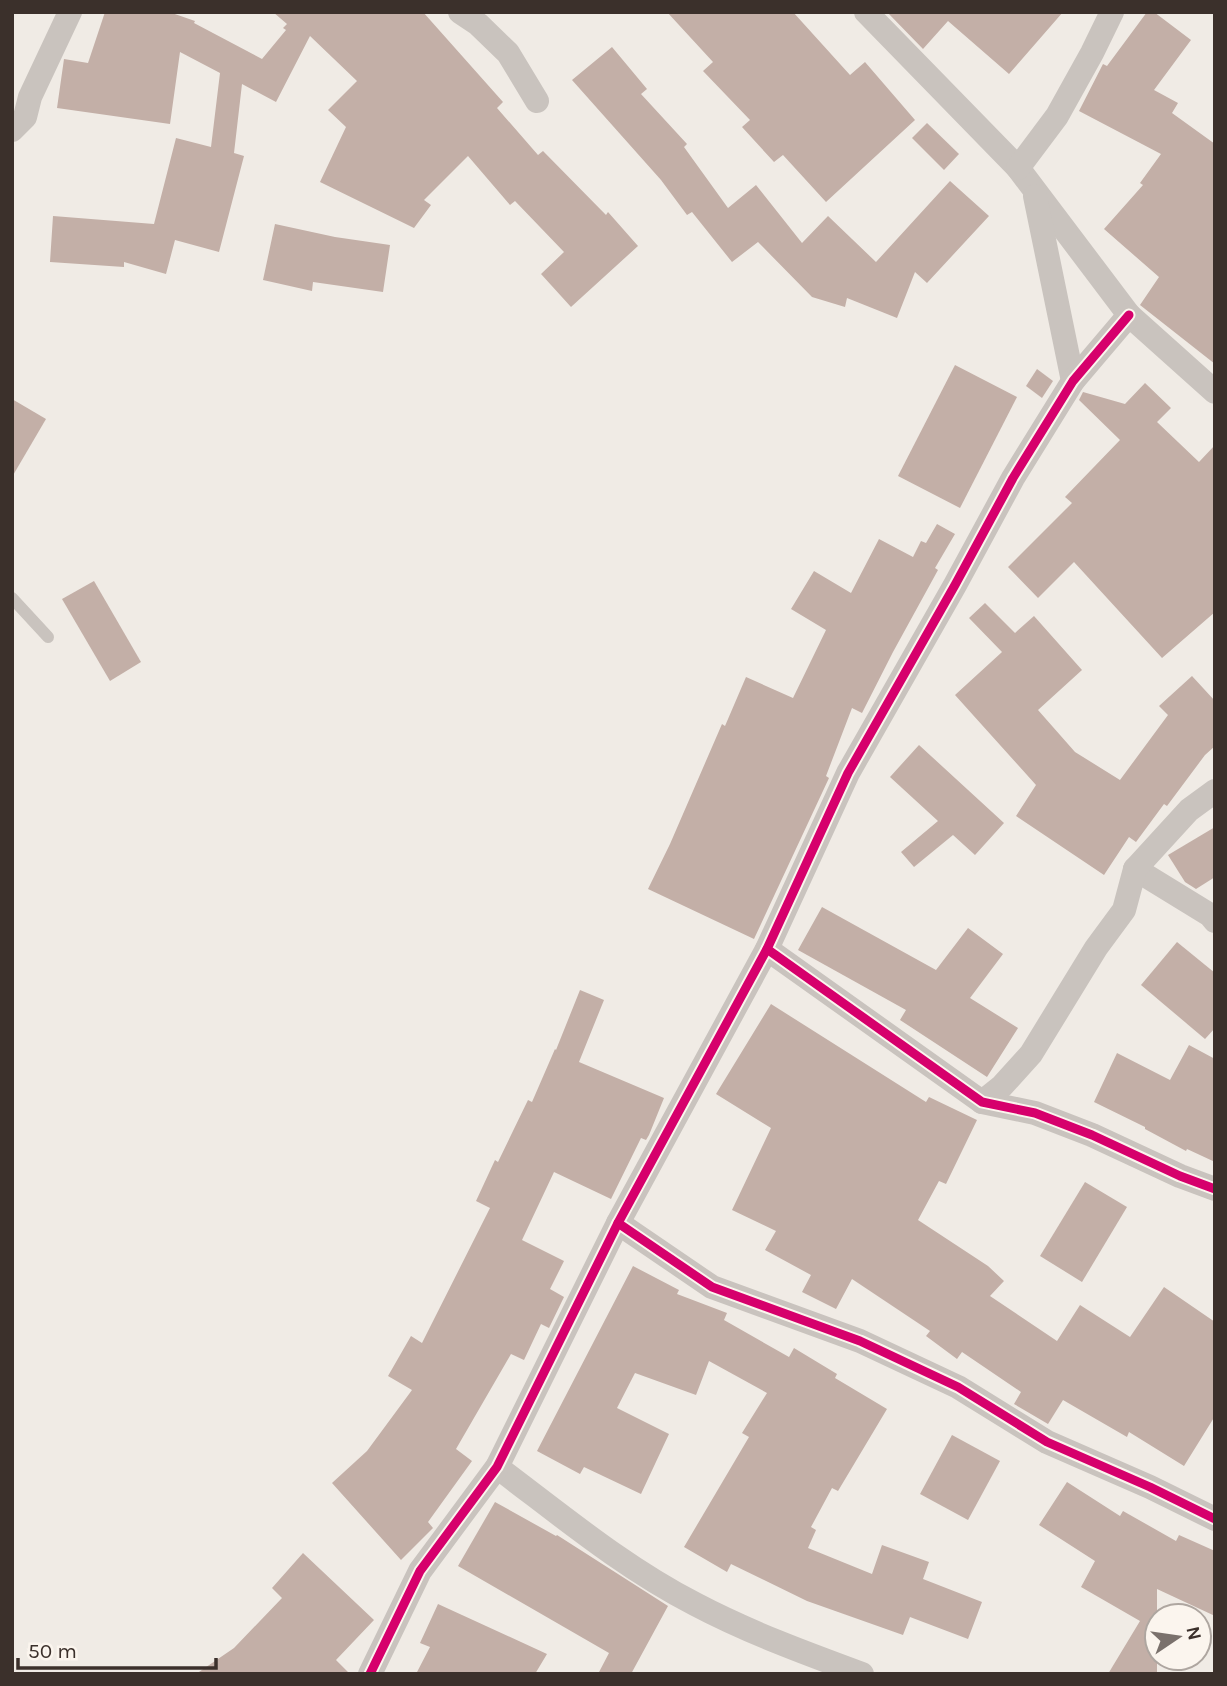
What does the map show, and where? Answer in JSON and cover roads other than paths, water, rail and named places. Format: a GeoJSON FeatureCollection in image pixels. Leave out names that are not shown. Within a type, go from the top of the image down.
{"type":"FeatureCollection","features":[{"type":"Feature","properties":{"kind":"street"},"geometry":{"type":"LineString","coordinates":[[12,130],[25,117],[30,97],[70,12]]}},
{"type":"Feature","properties":{"kind":"street"},"geometry":{"type":"LineString","coordinates":[[460,12],[478,24],[508,53],[537,101]]}},
{"type":"Feature","properties":{"kind":"street"},"geometry":{"type":"LineString","coordinates":[[866,12],[1018,168],[1129,315],[1215,392]]}},
{"type":"Feature","properties":{"kind":"street"},"geometry":{"type":"LineString","coordinates":[[1018,168],[1057,116],[1112,12]]}},
{"type":"Feature","properties":{"kind":"street"},"geometry":{"type":"LineString","coordinates":[[1034,189],[1073,381]]}},
{"type":"Feature","properties":{"kind":"street"},"geometry":{"type":"LineString","coordinates":[[370,1674],[421,1571],[497,1467],[618,1223],[767,949],[848,773],[1013,478],[1073,381],[1129,315]]}},
{"type":"Feature","properties":{"kind":"street"},"geometry":{"type":"LineString","coordinates":[[982,1102],[1003,1086],[1031,1054],[1096,948],[1124,910],[1135,869],[1189,810],[1215,791]]}},
{"type":"Feature","properties":{"kind":"street"},"geometry":{"type":"LineString","coordinates":[[1135,869],[1210,915],[1215,921]]}},
{"type":"Feature","properties":{"kind":"street"},"geometry":{"type":"LineString","coordinates":[[767,949],[982,1102],[1035,1113],[1092,1135],[1180,1177],[1215,1189]]}},
{"type":"Feature","properties":{"kind":"street"},"geometry":{"type":"LineString","coordinates":[[618,1223],[712,1287],[860,1341],[958,1387],[1047,1442],[1215,1519]]}},
{"type":"Feature","properties":{"kind":"street"},"geometry":{"type":"LineString","coordinates":[[497,1467],[612,1554],[694,1604],[787,1646],[862,1674]]}},
{"type":"Feature","properties":{"kind":"lane"},"geometry":{"type":"LineString","coordinates":[[12,598],[48,637]]}}]}
